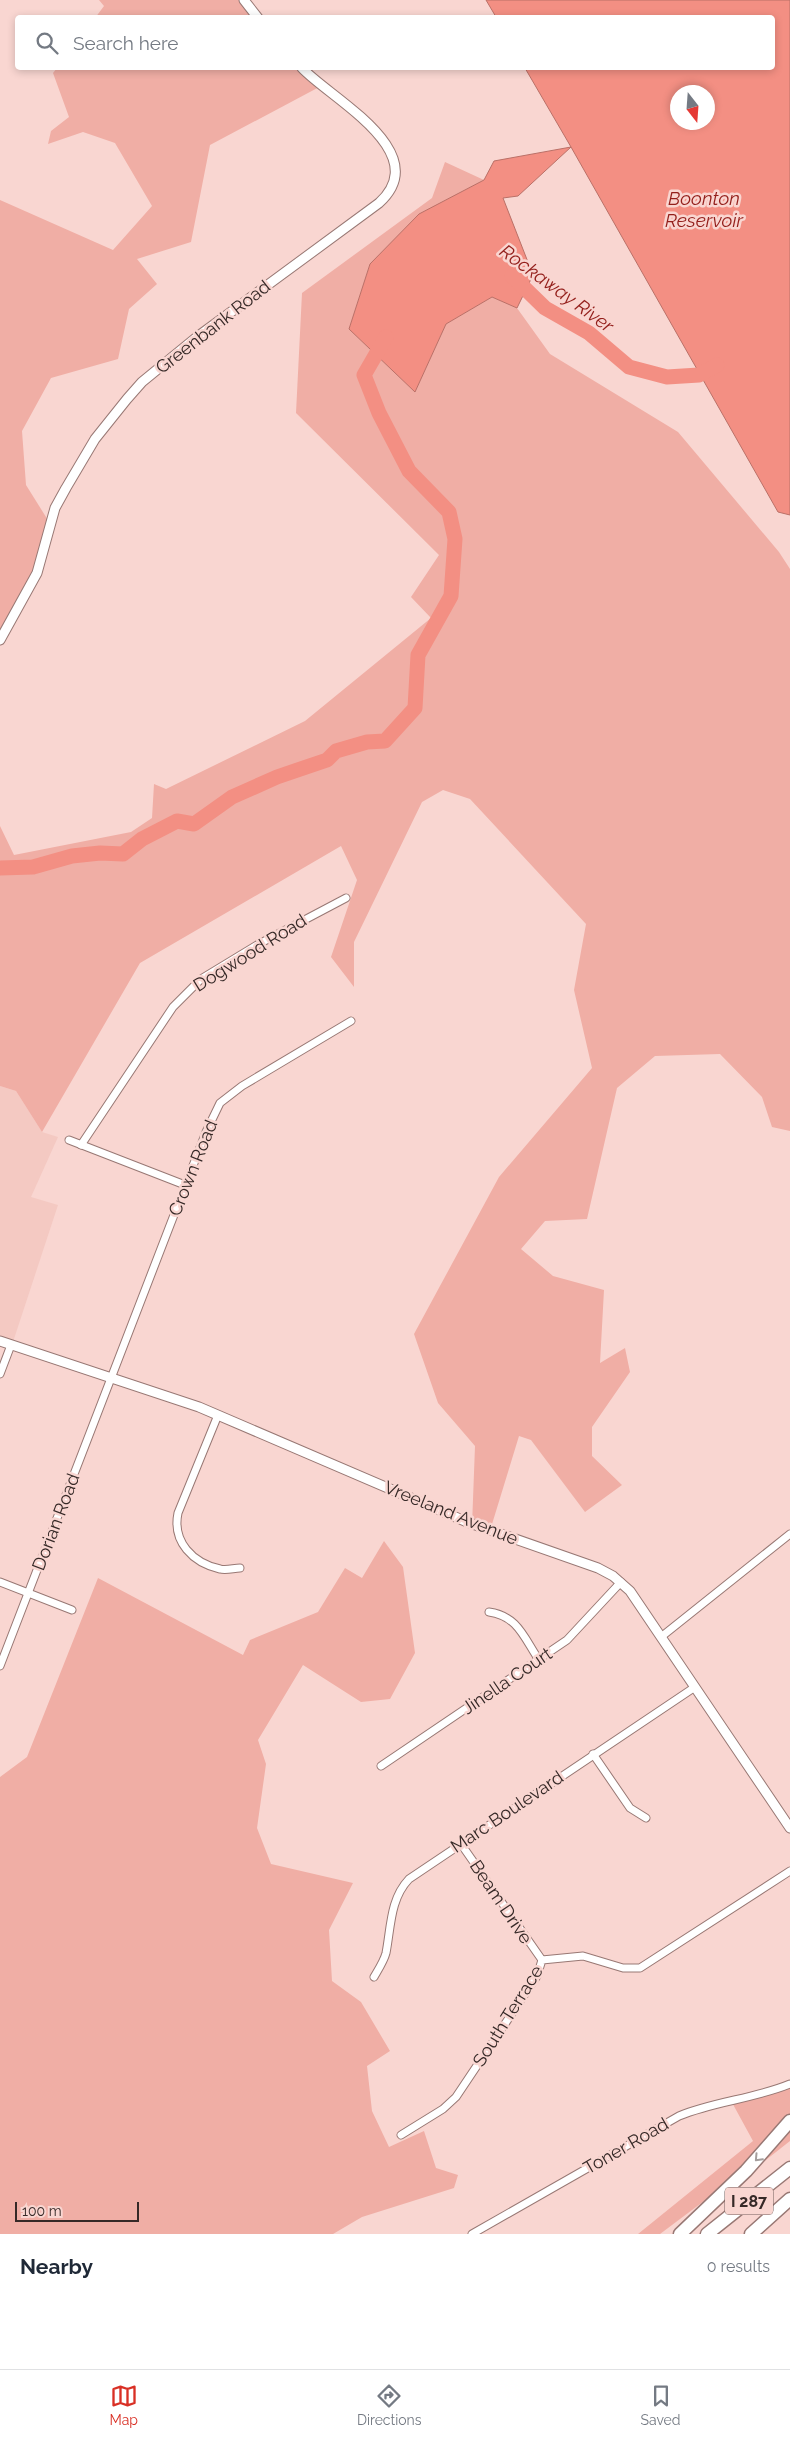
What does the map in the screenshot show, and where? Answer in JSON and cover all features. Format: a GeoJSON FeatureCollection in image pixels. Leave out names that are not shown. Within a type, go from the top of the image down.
{"type":"FeatureCollection","features":[{"type":"Feature","properties":{"kind":"highway"},"geometry":{"type":"LineString","coordinates":[[680,2234],[729,2188],[790,2121]]}},
{"type":"Feature","properties":{"kind":"highway","name":"I 287"},"geometry":{"type":"LineString","coordinates":[[707,2234],[790,2168]]}},
{"type":"Feature","properties":{"kind":"highway","name":"I 287"},"geometry":{"type":"LineString","coordinates":[[751,2234],[790,2199]]}},
{"type":"Feature","properties":{"kind":"street"},"geometry":{"type":"LineString","coordinates":[[244,0],[256,15]]}},
{"type":"Feature","properties":{"kind":"street","name":"Greenbank Road"},"geometry":{"type":"LineString","coordinates":[[0,640],[37,573],[56,508],[66,488],[96,439],[127,399],[172,356],[379,203],[390,189],[395,167],[387,146],[361,118],[304,70]]}},
{"type":"Feature","properties":{"kind":"street","name":"Dogwood Road"},"geometry":{"type":"LineString","coordinates":[[81,1145],[173,1007],[201,979],[257,945],[346,898]]}},
{"type":"Feature","properties":{"kind":"street","name":"Crown Road"},"geometry":{"type":"LineString","coordinates":[[112,1378],[185,1185],[220,1103],[242,1086],[351,1021]]}},
{"type":"Feature","properties":{"kind":"street"},"geometry":{"type":"LineString","coordinates":[[69,1140],[185,1185]]}},
{"type":"Feature","properties":{"kind":"street","name":"Vreeland Avenue"},"geometry":{"type":"LineString","coordinates":[[0,1341],[218,1415],[467,1522],[589,1564],[621,1582],[661,1637],[790,1828]]}},
{"type":"Feature","properties":{"kind":"street"},"geometry":{"type":"LineString","coordinates":[[0,1374],[11,1344]]}},
{"type":"Feature","properties":{"kind":"street","name":"Dorian Road"},"geometry":{"type":"LineString","coordinates":[[0,1666],[112,1378]]}},
{"type":"Feature","properties":{"kind":"street"},"geometry":{"type":"LineString","coordinates":[[218,1415],[178,1513],[177,1530],[182,1546],[200,1560],[222,1570],[240,1568]]}},
{"type":"Feature","properties":{"kind":"street"},"geometry":{"type":"LineString","coordinates":[[661,1637],[790,1534]]}},
{"type":"Feature","properties":{"kind":"street"},"geometry":{"type":"LineString","coordinates":[[0,1582],[72,1610]]}},
{"type":"Feature","properties":{"kind":"street","name":"Jinella Court"},"geometry":{"type":"LineString","coordinates":[[381,1766],[539,1660],[581,1628],[621,1582]]}},
{"type":"Feature","properties":{"kind":"street"},"geometry":{"type":"LineString","coordinates":[[489,1612],[503,1614],[512,1620],[539,1660]]}},
{"type":"Feature","properties":{"kind":"street","name":"Marc Boulevard"},"geometry":{"type":"LineString","coordinates":[[374,1978],[386,1955],[393,1908],[402,1888],[418,1871],[695,1687]]}},
{"type":"Feature","properties":{"kind":"street"},"geometry":{"type":"LineString","coordinates":[[593,1754],[630,1808],[646,1818]]}},
{"type":"Feature","properties":{"kind":"street","name":"Beam Drive"},"geometry":{"type":"LineString","coordinates":[[461,1844],[542,1960]]}},
{"type":"Feature","properties":{"kind":"street","name":"South Terrace"},"geometry":{"type":"LineString","coordinates":[[401,2136],[436,2114],[456,2097],[532,1984],[542,1960],[583,1956],[623,1968],[640,1968],[790,1871]]}},
{"type":"Feature","properties":{"kind":"street","name":"Toner Road"},"geometry":{"type":"LineString","coordinates":[[472,2234],[679,2116],[702,2106],[759,2094],[790,2084]]}},
{"type":"Feature","properties":{"kind":"shaded area"},"geometry":{"type":"Polygon","coordinates":[[[99,0],[247,0],[261,15],[97,15],[104,6],[99,0]]]}},
{"type":"Feature","properties":{"kind":"shaded area"},"geometry":{"type":"Polygon","coordinates":[[[55,70],[309,70],[323,85],[210,145],[191,242],[137,259],[157,284],[129,309],[118,359],[51,378],[22,431],[26,485],[51,525],[42,560],[0,643],[0,200],[113,250],[152,206],[115,143],[83,132],[48,144],[51,131],[69,117],[53,73],[55,70]]]}},
{"type":"Feature","properties":{"kind":"shaded area"},"geometry":{"type":"Polygon","coordinates":[[[445,162],[484,180],[420,214],[370,264],[349,329],[415,392],[446,324],[492,297],[517,308],[550,354],[678,432],[779,552],[790,569],[790,1131],[772,1127],[762,1097],[720,1054],[655,1056],[617,1088],[587,1219],[545,1221],[521,1249],[553,1276],[604,1290],[600,1363],[625,1348],[630,1372],[592,1427],[592,1456],[622,1485],[585,1512],[531,1440],[519,1436],[489,1534],[472,1526],[475,1446],[438,1403],[414,1334],[499,1177],[592,1068],[574,990],[586,924],[470,799],[443,790],[422,802],[354,942],[354,987],[331,957],[357,880],[341,846],[140,963],[42,1132],[16,1091],[0,1086],[0,826],[14,855],[131,832],[152,818],[154,784],[166,789],[305,721],[431,618],[411,597],[439,555],[296,413],[302,293],[432,198],[445,162]]]}},
{"type":"Feature","properties":{"kind":"shaded area"},"geometry":{"type":"Polygon","coordinates":[[[0,1086],[16,1091],[42,1132],[58,1137],[31,1197],[58,1205],[13,1342],[0,1337],[0,1086]]]}},
{"type":"Feature","properties":{"kind":"shaded area"},"geometry":{"type":"Polygon","coordinates":[[[384,1541],[403,1567],[415,1653],[390,1699],[361,1702],[303,1665],[258,1740],[266,1764],[257,1828],[271,1864],[353,1883],[329,1930],[332,1981],[361,2002],[390,2051],[367,2066],[372,2111],[389,2147],[424,2131],[436,2168],[458,2175],[454,2188],[362,2217],[333,2234],[0,2234],[0,1777],[27,1757],[98,1578],[243,1655],[250,1640],[318,1612],[345,1568],[362,1578],[384,1541]]]}},
{"type":"Feature","properties":{"kind":"shaded area"},"geometry":{"type":"Polygon","coordinates":[[[790,2083],[790,2141],[715,2200],[712,2195],[660,2234],[638,2234],[753,2141],[729,2097],[790,2083]]]}},
{"type":"Feature","properties":{"kind":"water","name":"Boonton Reservoir"},"geometry":{"type":"Polygon","coordinates":[[[486,0],[790,0],[790,515],[778,512],[526,70],[775,70],[775,15],[495,15],[486,0]]]}},
{"type":"Feature","properties":{"kind":"water"},"geometry":{"type":"Polygon","coordinates":[[[571,147],[518,196],[503,198],[533,275],[517,308],[492,297],[446,324],[415,392],[349,329],[370,264],[419,214],[484,180],[494,161],[571,147]]]}},
{"type":"Feature","properties":{"kind":"waterway","name":"Rockaway River"},"geometry":{"type":"LineString","coordinates":[[512,276],[545,308],[589,333],[629,367],[667,377],[699,375],[717,365]]}},
{"type":"Feature","properties":{"kind":"waterway","name":"Rockaway River"},"geometry":{"type":"LineString","coordinates":[[0,868],[33,867],[72,856],[100,853],[123,854],[142,839],[177,821],[194,824],[232,797],[277,777],[327,760],[336,751],[367,742],[385,741],[415,708],[418,655],[451,596],[455,539],[449,512],[409,471],[379,413],[364,375],[386,337]]}}]}
